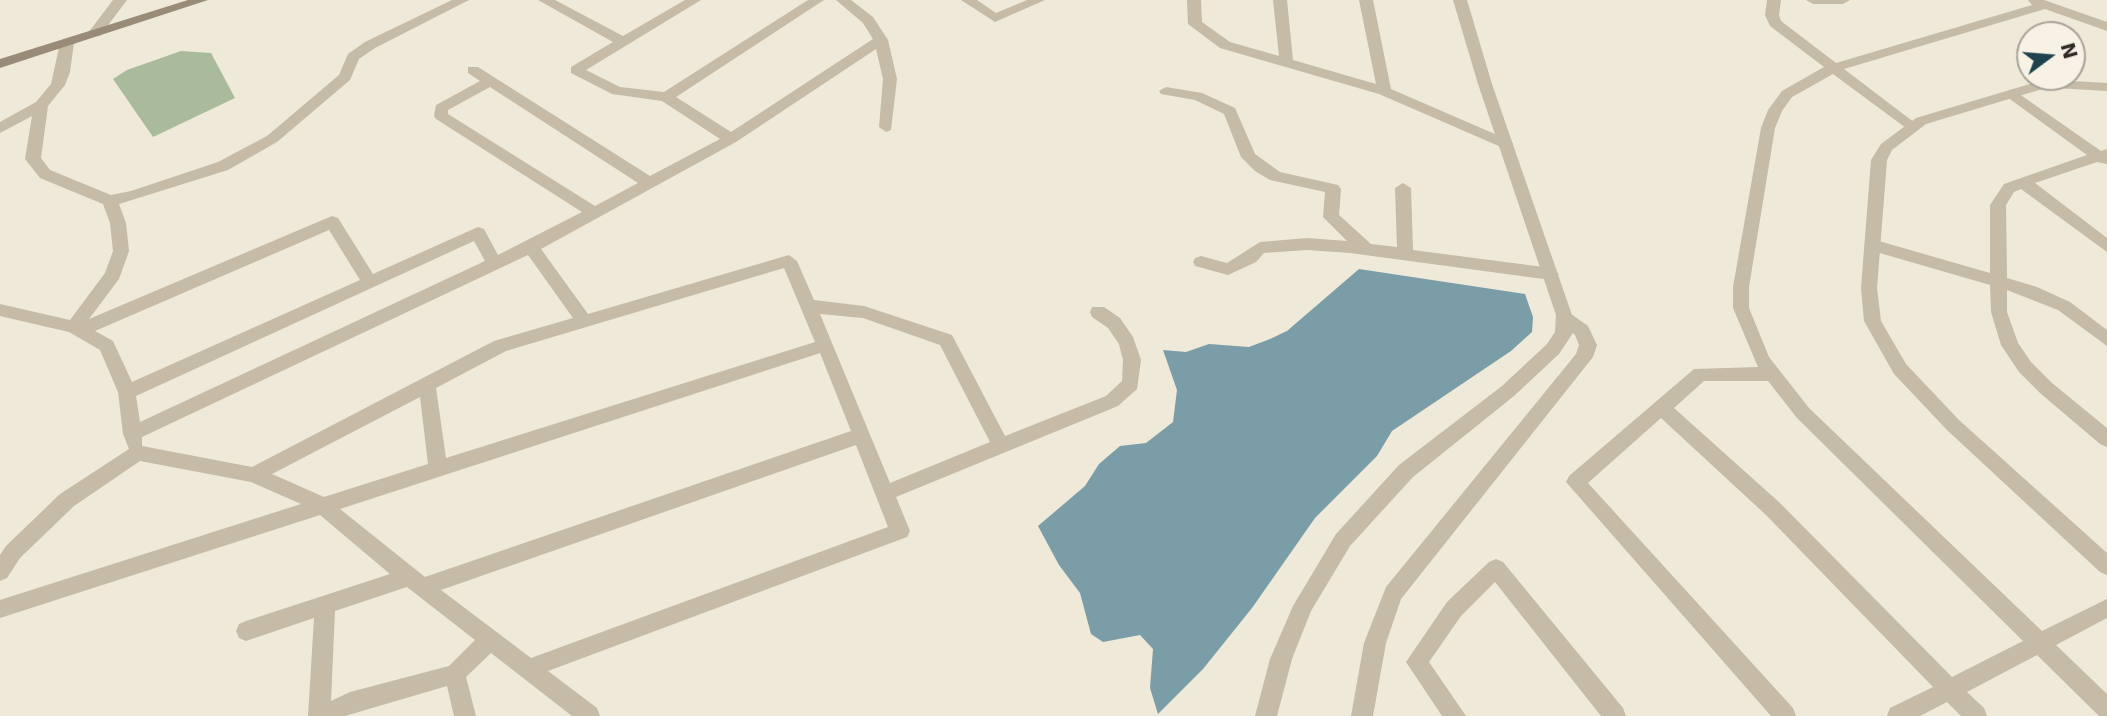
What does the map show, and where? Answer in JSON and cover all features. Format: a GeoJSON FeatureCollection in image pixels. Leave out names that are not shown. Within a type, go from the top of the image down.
{"type":"FeatureCollection","features":[{"type":"Feature","properties":{"kind":"main road"},"geometry":{"type":"LineString","coordinates":[[0,64],[201,0]]}},
{"type":"Feature","properties":{"kind":"street"},"geometry":{"type":"LineString","coordinates":[[95,33],[120,0]]}},
{"type":"Feature","properties":{"kind":"street"},"geometry":{"type":"LineString","coordinates":[[41,105],[33,159],[45,174],[110,201],[133,196],[223,166],[272,139],[345,77],[353,57],[462,0]]}},
{"type":"Feature","properties":{"kind":"street"},"geometry":{"type":"LineString","coordinates":[[545,0],[623,42]]}},
{"type":"Feature","properties":{"kind":"street"},"geometry":{"type":"LineString","coordinates":[[560,8],[574,0]]}},
{"type":"Feature","properties":{"kind":"street"},"geometry":{"type":"LineString","coordinates":[[694,0],[576,70],[617,91],[666,97],[731,139]]}},
{"type":"Feature","properties":{"kind":"street"},"geometry":{"type":"LineString","coordinates":[[666,97],[817,0]]}},
{"type":"Feature","properties":{"kind":"street"},"geometry":{"type":"LineString","coordinates":[[843,0],[868,20],[881,40],[890,79],[886,127]]}},
{"type":"Feature","properties":{"kind":"street"},"geometry":{"type":"LineString","coordinates":[[968,0],[995,19],[1038,0]]}},
{"type":"Feature","properties":{"kind":"street"},"geometry":{"type":"LineString","coordinates":[[1194,0],[1195,24],[1225,45],[1384,91],[1506,144]]}},
{"type":"Feature","properties":{"kind":"street"},"geometry":{"type":"LineString","coordinates":[[1280,0],[1286,62]]}},
{"type":"Feature","properties":{"kind":"street"},"geometry":{"type":"LineString","coordinates":[[1366,0],[1384,91]]}},
{"type":"Feature","properties":{"kind":"street"},"geometry":{"type":"LineString","coordinates":[[1266,716],[1281,659],[1303,606],[1343,540],[1406,471],[1508,391],[1553,349],[1563,333],[1564,315],[1460,0]]}},
{"type":"Feature","properties":{"kind":"street"},"geometry":{"type":"LineString","coordinates":[[1774,0],[1772,15],[1775,23],[1910,126]]}},
{"type":"Feature","properties":{"kind":"street"},"geometry":{"type":"LineString","coordinates":[[1813,0],[1843,0]]}},
{"type":"Feature","properties":{"kind":"street"},"geometry":{"type":"LineString","coordinates":[[2107,27],[2039,2],[1833,68],[1787,94],[1775,110],[1768,128],[1741,287],[1741,308],[1762,359],[1803,413],[2107,709]]}},
{"type":"Feature","properties":{"kind":"street"},"geometry":{"type":"LineString","coordinates":[[0,572],[13,552],[67,500],[134,443],[531,247],[652,184],[731,139],[881,40]]}},
{"type":"Feature","properties":{"kind":"street"},"geometry":{"type":"LineString","coordinates":[[0,128],[41,105],[58,85],[63,72],[67,43]]}},
{"type":"Feature","properties":{"kind":"street"},"geometry":{"type":"LineString","coordinates":[[473,70],[652,184]]}},
{"type":"Feature","properties":{"kind":"street"},"geometry":{"type":"LineString","coordinates":[[490,81],[441,108],[441,116],[595,213]]}},
{"type":"Feature","properties":{"kind":"street"},"geometry":{"type":"LineString","coordinates":[[2107,87],[2055,84],[2012,94],[1910,126],[1886,147],[1879,160],[1869,288],[1873,321],[1900,369],[1952,425],[2107,566]]}},
{"type":"Feature","properties":{"kind":"street"},"geometry":{"type":"LineString","coordinates":[[1166,91],[1197,96],[1230,111],[1249,157],[1275,176],[1333,189],[1331,217],[1367,250]]}},
{"type":"Feature","properties":{"kind":"street"},"geometry":{"type":"LineString","coordinates":[[2012,94],[2104,158]]}},
{"type":"Feature","properties":{"kind":"street"},"geometry":{"type":"LineString","coordinates":[[2104,158],[2010,188],[1998,205],[1998,281],[1999,312],[2010,345],[2025,367],[2107,439]]}},
{"type":"Feature","properties":{"kind":"street"},"geometry":{"type":"LineString","coordinates":[[2022,182],[2107,246]]}},
{"type":"Feature","properties":{"kind":"street"},"geometry":{"type":"LineString","coordinates":[[1403,188],[1405,255]]}},
{"type":"Feature","properties":{"kind":"street"},"geometry":{"type":"LineString","coordinates":[[77,329],[113,275],[121,251],[118,223],[110,201]]}},
{"type":"Feature","properties":{"kind":"street"},"geometry":{"type":"LineString","coordinates":[[77,329],[331,222],[370,282]]}},
{"type":"Feature","properties":{"kind":"street"},"geometry":{"type":"LineString","coordinates":[[127,392],[478,233],[495,264]]}},
{"type":"Feature","properties":{"kind":"street"},"geometry":{"type":"LineString","coordinates":[[1201,262],[1228,269],[1250,258],[1260,248],[1307,244],[1551,275]]}},
{"type":"Feature","properties":{"kind":"street"},"geometry":{"type":"LineString","coordinates":[[1872,245],[2031,291],[2056,302],[2107,339]]}},
{"type":"Feature","properties":{"kind":"street"},"geometry":{"type":"LineString","coordinates":[[531,247],[585,321]]}},
{"type":"Feature","properties":{"kind":"street"},"geometry":{"type":"LineString","coordinates":[[254,475],[500,346],[789,261],[900,531],[528,669]]}},
{"type":"Feature","properties":{"kind":"street"},"geometry":{"type":"LineString","coordinates":[[808,306],[864,312],[946,340],[1001,446]]}},
{"type":"Feature","properties":{"kind":"street"},"geometry":{"type":"LineString","coordinates":[[0,310],[77,329],[107,346],[127,392],[134,443]]}},
{"type":"Feature","properties":{"kind":"street"},"geometry":{"type":"LineString","coordinates":[[884,493],[1112,401],[1130,384],[1132,360],[1127,342],[1114,323],[1098,312]]}},
{"type":"Feature","properties":{"kind":"street"},"geometry":{"type":"LineString","coordinates":[[1362,716],[1375,643],[1393,594],[1584,357],[1588,345],[1581,331],[1564,315]]}},
{"type":"Feature","properties":{"kind":"street"},"geometry":{"type":"LineString","coordinates":[[0,609],[825,345]]}},
{"type":"Feature","properties":{"kind":"street"},"geometry":{"type":"LineString","coordinates":[[1773,374],[1700,374],[1576,482],[1785,716]]}},
{"type":"Feature","properties":{"kind":"street"},"geometry":{"type":"LineString","coordinates":[[427,384],[438,468]]}},
{"type":"Feature","properties":{"kind":"street"},"geometry":{"type":"LineString","coordinates":[[1662,408],[1773,509],[1976,716]]}},
{"type":"Feature","properties":{"kind":"street"},"geometry":{"type":"LineString","coordinates":[[246,631],[325,605],[416,582],[862,435]]}},
{"type":"Feature","properties":{"kind":"street"},"geometry":{"type":"LineString","coordinates":[[134,443],[254,475],[322,505],[416,582],[589,716]]}},
{"type":"Feature","properties":{"kind":"street"},"geometry":{"type":"LineString","coordinates":[[1455,716],[1417,662],[1454,609],[1496,568],[1615,716]]}},
{"type":"Feature","properties":{"kind":"street"},"geometry":{"type":"LineString","coordinates":[[325,605],[320,716],[350,703],[455,674],[490,639]]}},
{"type":"Feature","properties":{"kind":"street"},"geometry":{"type":"LineString","coordinates":[[1898,716],[2107,608]]}},
{"type":"Feature","properties":{"kind":"street"},"geometry":{"type":"LineString","coordinates":[[455,674],[465,716]]}},
{"type":"Feature","properties":{"kind":"green space"},"geometry":{"type":"Polygon","coordinates":[[[181,51],[211,53],[235,98],[153,137],[113,79],[127,70],[181,51]]]}},
{"type":"Feature","properties":{"kind":"water"},"geometry":{"type":"Polygon","coordinates":[[[1359,269],[1525,294],[1533,317],[1532,332],[1511,351],[1392,431],[1377,456],[1315,518],[1252,608],[1203,669],[1158,714],[1150,688],[1153,649],[1140,635],[1103,642],[1091,634],[1080,593],[1059,565],[1038,526],[1085,486],[1099,464],[1120,446],[1146,443],[1173,422],[1177,390],[1163,350],[1186,352],[1209,344],[1249,347],[1270,339],[1287,331],[1359,269]]]}}]}
